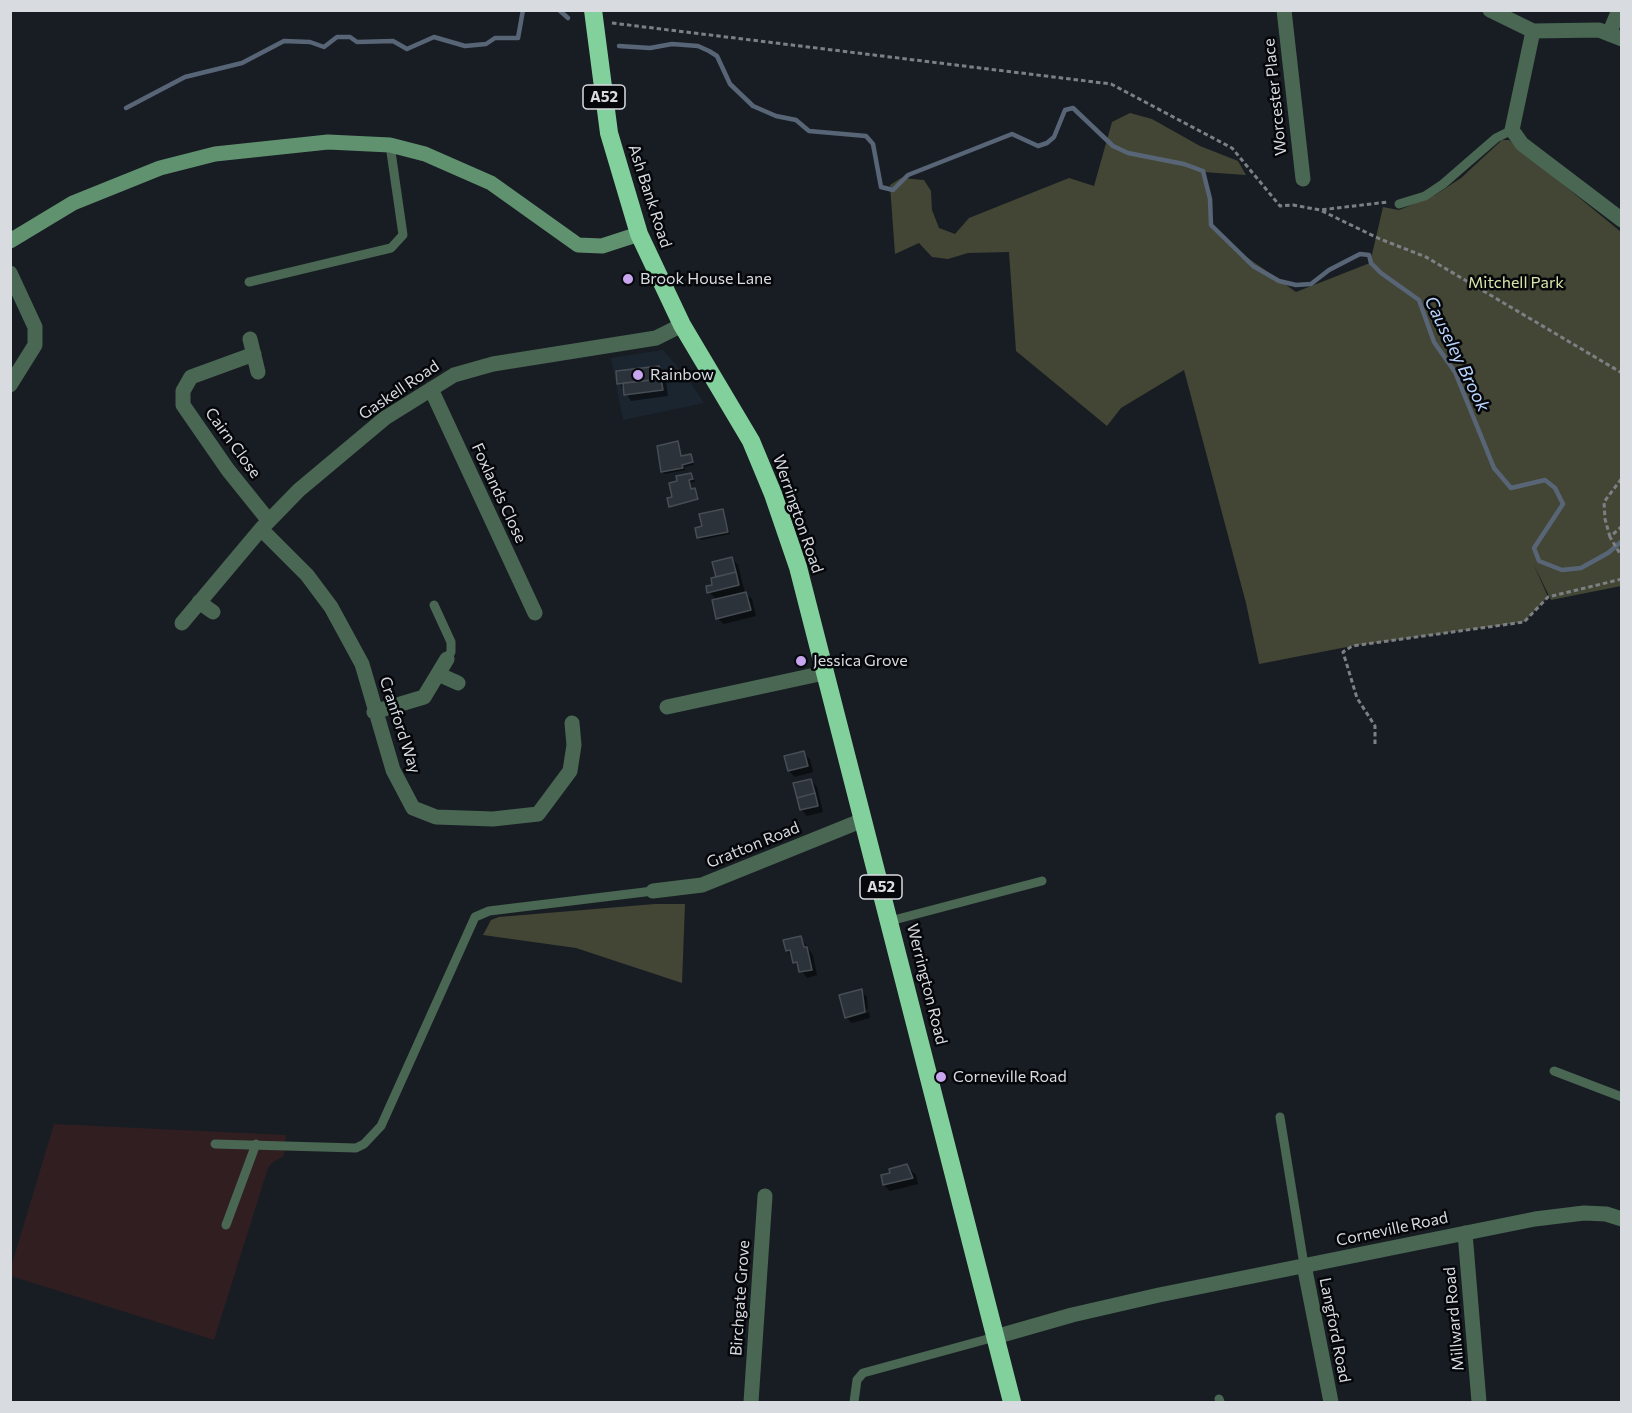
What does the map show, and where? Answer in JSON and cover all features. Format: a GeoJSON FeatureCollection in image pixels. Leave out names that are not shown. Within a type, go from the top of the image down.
{"type":"FeatureCollection","features":[{"type":"Feature","properties":{"kind":"highway","name":"Ash Bank Road"},"geometry":{"type":"LineString","coordinates":[[593,16],[609,133],[639,234],[682,325],[751,441]]}},
{"type":"Feature","properties":{"kind":"highway","name":"Werrington Road"},"geometry":{"type":"LineString","coordinates":[[751,441],[774,494],[798,567],[1012,1402]]}},
{"type":"Feature","properties":{"kind":"street","name":"Worcester Place"},"geometry":{"type":"LineString","coordinates":[[1284,10],[1303,179]]}},
{"type":"Feature","properties":{"kind":"street"},"geometry":{"type":"LineString","coordinates":[[1490,10],[1533,31],[1599,30],[1615,37],[1619,10]]}},
{"type":"Feature","properties":{"kind":"street"},"geometry":{"type":"LineString","coordinates":[[1533,31],[1512,130],[1522,144],[1622,220]]}},
{"type":"Feature","properties":{"kind":"street"},"geometry":{"type":"LineString","coordinates":[[10,241],[74,203],[117,183],[160,168],[215,154],[328,142],[390,145],[425,154],[491,183],[578,245],[602,246],[639,234]]}},
{"type":"Feature","properties":{"kind":"street"},"geometry":{"type":"LineString","coordinates":[[10,273],[35,327],[35,345],[10,385]]}},
{"type":"Feature","properties":{"kind":"street","name":"Gaskell Road"},"geometry":{"type":"LineString","coordinates":[[182,623],[265,525],[299,490],[385,418],[430,389],[454,375],[494,364],[656,338],[682,325]]}},
{"type":"Feature","properties":{"kind":"street","name":"Cairn Close"},"geometry":{"type":"LineString","coordinates":[[258,372],[252,347],[192,377],[183,391],[183,405],[265,525]]}},
{"type":"Feature","properties":{"kind":"street","name":"Foxlands Close"},"geometry":{"type":"LineString","coordinates":[[430,389],[535,613]]}},
{"type":"Feature","properties":{"kind":"street","name":"Cranford Way"},"geometry":{"type":"LineString","coordinates":[[265,525],[331,607],[362,664],[374,712],[393,770],[413,808],[436,818],[494,819],[538,814],[570,771],[574,745],[572,723]]}},
{"type":"Feature","properties":{"kind":"street"},"geometry":{"type":"LineString","coordinates":[[199,602],[213,612]]}},
{"type":"Feature","properties":{"kind":"street"},"geometry":{"type":"LineString","coordinates":[[374,712],[424,697],[447,659]]}},
{"type":"Feature","properties":{"kind":"street"},"geometry":{"type":"LineString","coordinates":[[668,707],[824,673]]}},
{"type":"Feature","properties":{"kind":"street"},"geometry":{"type":"LineString","coordinates":[[438,674],[458,683]]}},
{"type":"Feature","properties":{"kind":"street","name":"Gratton Road"},"geometry":{"type":"LineString","coordinates":[[653,891],[702,885],[863,820]]}},
{"type":"Feature","properties":{"kind":"street","name":"Birchgate Grove"},"geometry":{"type":"LineString","coordinates":[[751,1402],[765,1196]]}},
{"type":"Feature","properties":{"kind":"street","name":"Corneville Road"},"geometry":{"type":"LineString","coordinates":[[996,1337],[1072,1315],[1465,1233],[1572,1213],[1606,1214],[1622,1219]]}},
{"type":"Feature","properties":{"kind":"street","name":"Millward Road"},"geometry":{"type":"LineString","coordinates":[[1465,1233],[1479,1402]]}},
{"type":"Feature","properties":{"kind":"street","name":"Langford Road"},"geometry":{"type":"LineString","coordinates":[[1304,1265],[1331,1402]]}},
{"type":"Feature","properties":{"kind":"lane"},"geometry":{"type":"LineString","coordinates":[[1398,204],[1425,196],[1443,184],[1496,138],[1512,130]]}},
{"type":"Feature","properties":{"kind":"lane"},"geometry":{"type":"LineString","coordinates":[[249,282],[391,248],[403,236],[390,145]]}},
{"type":"Feature","properties":{"kind":"lane"},"geometry":{"type":"LineString","coordinates":[[434,604],[451,642],[451,652],[447,659]]}},
{"type":"Feature","properties":{"kind":"lane"},"geometry":{"type":"LineString","coordinates":[[890,921],[1042,881]]}},
{"type":"Feature","properties":{"kind":"lane"},"geometry":{"type":"LineString","coordinates":[[214,1143],[356,1148],[377,1134],[475,917],[489,911],[653,891]]}},
{"type":"Feature","properties":{"kind":"lane"},"geometry":{"type":"LineString","coordinates":[[1554,1071],[1622,1097]]}},
{"type":"Feature","properties":{"kind":"lane"},"geometry":{"type":"LineString","coordinates":[[1281,1117],[1304,1265]]}},
{"type":"Feature","properties":{"kind":"lane"},"geometry":{"type":"LineString","coordinates":[[226,1225],[256,1144]]}},
{"type":"Feature","properties":{"kind":"lane"},"geometry":{"type":"LineString","coordinates":[[854,1402],[857,1380],[863,1373],[996,1337]]}},
{"type":"Feature","properties":{"kind":"path"},"geometry":{"type":"LineString","coordinates":[[593,16],[1111,84],[1232,148],[1280,206],[1293,205],[1320,210],[1380,239],[1426,256],[1622,373]]}},
{"type":"Feature","properties":{"kind":"path"},"geometry":{"type":"LineString","coordinates":[[1320,210],[1384,202],[1398,204]]}},
{"type":"Feature","properties":{"kind":"path"},"geometry":{"type":"LineString","coordinates":[[1622,478],[1604,502],[1605,519],[1610,537],[1622,557]]}},
{"type":"Feature","properties":{"kind":"path"},"geometry":{"type":"LineString","coordinates":[[1610,537],[1622,526]]}},
{"type":"Feature","properties":{"kind":"path"},"geometry":{"type":"LineString","coordinates":[[1375,744],[1375,726],[1357,698],[1343,652],[1352,646],[1524,622],[1548,597],[1622,579]]}},
{"type":"Feature","properties":{"kind":"shaded area"},"geometry":{"type":"Polygon","coordinates":[[[663,350],[688,379],[704,403],[623,420],[611,358],[663,350]]]}},
{"type":"Feature","properties":{"kind":"shaded area"},"geometry":{"type":"Polygon","coordinates":[[[54,1124],[286,1135],[284,1156],[268,1168],[214,1340],[11,1276],[11,1267],[54,1124]]]}},
{"type":"Feature","properties":{"kind":"green space","name":"Mitchell Park"},"geometry":{"type":"Polygon","coordinates":[[[1130,113],[1152,119],[1200,146],[1238,161],[1246,175],[1203,172],[1210,199],[1211,225],[1227,243],[1296,292],[1370,263],[1383,207],[1399,210],[1435,195],[1461,178],[1502,140],[1509,140],[1621,232],[1621,586],[1551,600],[1533,563],[1548,597],[1524,622],[1352,646],[1259,664],[1246,603],[1184,370],[1121,408],[1107,426],[1016,351],[1009,252],[968,253],[948,259],[932,257],[919,243],[895,254],[890,185],[901,178],[924,180],[931,191],[932,210],[939,228],[955,234],[969,218],[1069,178],[1094,186],[1112,122],[1130,113]]]}},
{"type":"Feature","properties":{"kind":"green space"},"geometry":{"type":"Polygon","coordinates":[[[655,904],[685,904],[682,983],[576,948],[483,935],[491,920],[499,917],[655,904]]]}},
{"type":"Feature","properties":{"kind":"building","name":"Rainbow"},"geometry":{"type":"Polygon","coordinates":[[[659,366],[661,379],[617,384],[616,371],[659,366]]]}},
{"type":"Feature","properties":{"kind":"building"},"geometry":{"type":"Polygon","coordinates":[[[661,379],[663,390],[624,395],[623,383],[661,379]]]}},
{"type":"Feature","properties":{"kind":"building"},"geometry":{"type":"Polygon","coordinates":[[[678,441],[681,456],[691,454],[693,462],[682,465],[683,468],[661,472],[657,446],[678,441]]]}},
{"type":"Feature","properties":{"kind":"building"},"geometry":{"type":"Polygon","coordinates":[[[691,473],[693,479],[689,480],[691,489],[695,488],[698,499],[669,507],[667,498],[672,497],[669,483],[677,481],[676,476],[691,473]]]}},
{"type":"Feature","properties":{"kind":"building"},"geometry":{"type":"Polygon","coordinates":[[[723,509],[728,532],[697,538],[695,528],[702,526],[699,514],[723,509]]]}},
{"type":"Feature","properties":{"kind":"building"},"geometry":{"type":"Polygon","coordinates":[[[732,557],[736,572],[716,577],[712,562],[732,557]]]}},
{"type":"Feature","properties":{"kind":"building"},"geometry":{"type":"Polygon","coordinates":[[[736,572],[739,585],[707,593],[706,586],[712,585],[711,578],[736,572]]]}},
{"type":"Feature","properties":{"kind":"building"},"geometry":{"type":"Polygon","coordinates":[[[746,592],[751,610],[716,619],[712,600],[746,592]]]}},
{"type":"Feature","properties":{"kind":"building"},"geometry":{"type":"Polygon","coordinates":[[[804,751],[808,766],[788,771],[784,756],[804,751]]]}},
{"type":"Feature","properties":{"kind":"building"},"geometry":{"type":"Polygon","coordinates":[[[811,779],[815,793],[797,798],[793,783],[811,779]]]}},
{"type":"Feature","properties":{"kind":"building"},"geometry":{"type":"Polygon","coordinates":[[[815,793],[818,806],[800,810],[797,798],[815,793]]]}},
{"type":"Feature","properties":{"kind":"building"},"geometry":{"type":"Polygon","coordinates":[[[801,936],[804,947],[807,947],[812,970],[799,972],[797,962],[793,963],[790,950],[786,951],[783,940],[801,936]]]}},
{"type":"Feature","properties":{"kind":"building"},"geometry":{"type":"Polygon","coordinates":[[[862,989],[865,1012],[845,1018],[839,995],[862,989]]]}},
{"type":"Feature","properties":{"kind":"building"},"geometry":{"type":"Polygon","coordinates":[[[907,1164],[913,1178],[883,1185],[881,1175],[890,1173],[889,1169],[907,1164]]]}},
{"type":"Feature","properties":{"kind":"waterway"},"geometry":{"type":"LineString","coordinates":[[126,108],[185,77],[242,63],[284,41],[310,42],[324,47],[337,37],[350,37],[357,42],[393,41],[407,49],[434,37],[465,46],[486,44],[495,38],[518,38],[523,10]]}},
{"type":"Feature","properties":{"kind":"waterway","name":"Causeley Brook"},"geometry":{"type":"LineString","coordinates":[[559,10],[568,18]]}},
{"type":"Feature","properties":{"kind":"waterway","name":"Causeley Brook"},"geometry":{"type":"LineString","coordinates":[[619,46],[650,48],[672,44],[698,46],[709,51],[717,56],[730,84],[753,106],[776,116],[796,120],[809,131],[866,136],[873,144],[881,187],[893,190],[908,175],[1012,134],[1038,146],[1047,143],[1054,137],[1065,110],[1073,108],[1113,146],[1128,153],[1184,164],[1203,171],[1210,199],[1211,225],[1253,266],[1279,281],[1296,285],[1311,284],[1329,270],[1360,254],[1369,255],[1371,263],[1381,273],[1419,300],[1434,342],[1455,372],[1494,468],[1511,488],[1545,480],[1555,488],[1563,504],[1534,548],[1539,561],[1562,570],[1581,568],[1608,553],[1622,541]]}},
{"type":"Feature","properties":{"kind":"place","name":"Brook House Lane"},"geometry":{"type":"Point","coordinates":[628,279]}},
{"type":"Feature","properties":{"kind":"place","name":"Rainbow"},"geometry":{"type":"Point","coordinates":[638,375]}},
{"type":"Feature","properties":{"kind":"place","name":"Jessica Grove"},"geometry":{"type":"Point","coordinates":[801,661]}},
{"type":"Feature","properties":{"kind":"place","name":"Corneville Road"},"geometry":{"type":"Point","coordinates":[941,1077]}}]}
